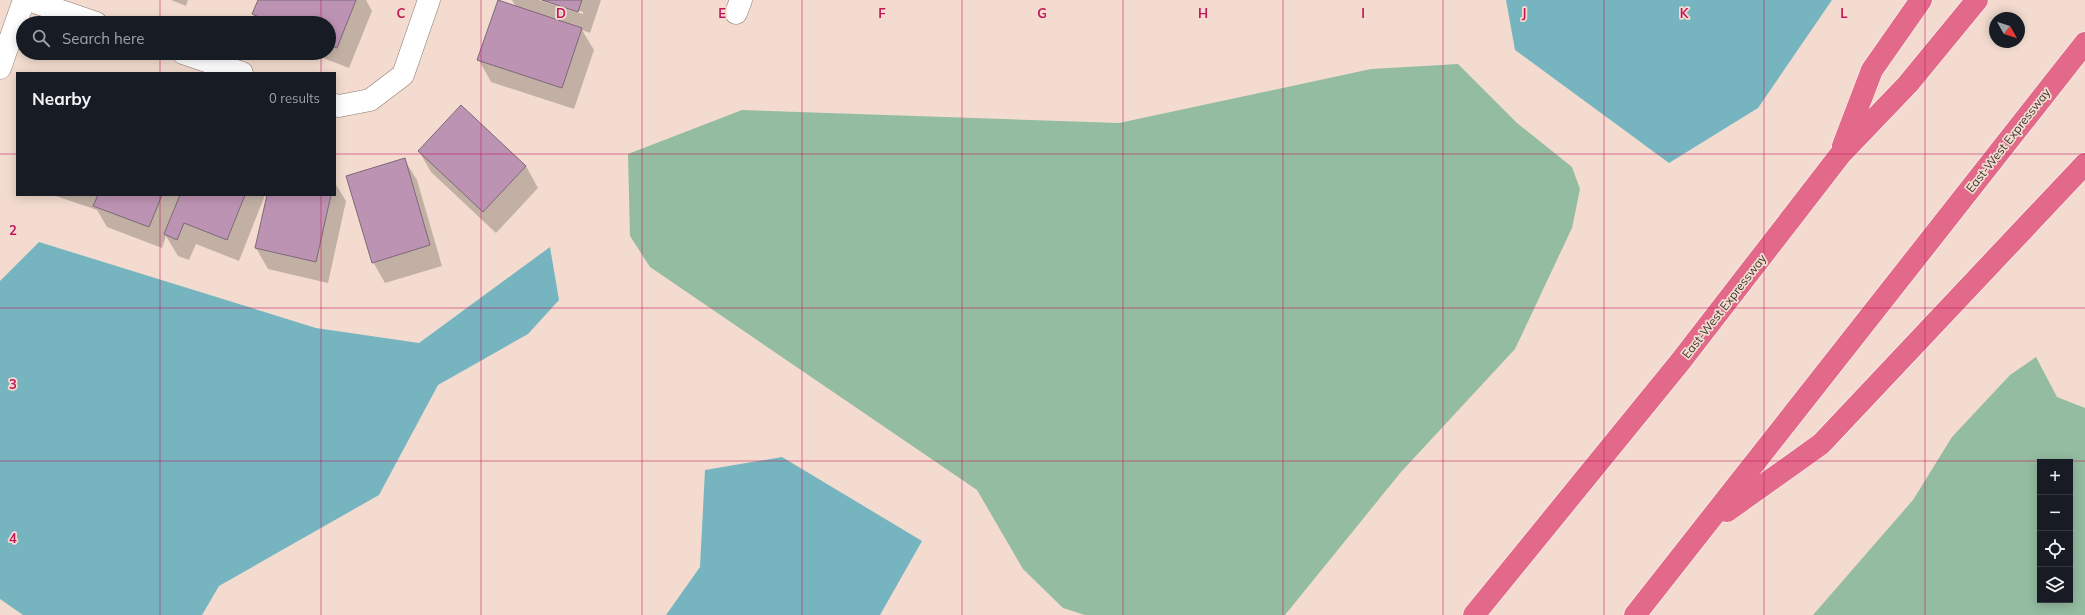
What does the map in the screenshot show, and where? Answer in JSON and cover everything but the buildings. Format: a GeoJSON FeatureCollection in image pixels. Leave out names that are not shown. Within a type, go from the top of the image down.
{"type":"FeatureCollection","features":[{"type":"Feature","properties":{"kind":"highway"},"geometry":{"type":"LineString","coordinates":[[1840,155],[1872,70],[1921,0]]}},
{"type":"Feature","properties":{"kind":"highway","name":"East-West Expressway"},"geometry":{"type":"LineString","coordinates":[[1474,615],[1680,362],[1840,155],[1908,84],[1977,0]]}},
{"type":"Feature","properties":{"kind":"highway","name":"East-West Expressway"},"geometry":{"type":"LineString","coordinates":[[1635,615],[2085,43]]}},
{"type":"Feature","properties":{"kind":"highway"},"geometry":{"type":"LineString","coordinates":[[1708,524],[1821,444],[2085,164]]}},
{"type":"Feature","properties":{"kind":"street"},"geometry":{"type":"LineString","coordinates":[[18,16],[24,0]]}},
{"type":"Feature","properties":{"kind":"street"},"geometry":{"type":"LineString","coordinates":[[29,0],[76,16]]}},
{"type":"Feature","properties":{"kind":"street"},"geometry":{"type":"LineString","coordinates":[[336,105],[370,100],[403,75],[429,0]]}},
{"type":"Feature","properties":{"kind":"street"},"geometry":{"type":"LineString","coordinates":[[0,68],[16,23]]}},
{"type":"Feature","properties":{"kind":"street"},"geometry":{"type":"LineString","coordinates":[[204,60],[239,72]]}},
{"type":"Feature","properties":{"kind":"green space"},"geometry":{"type":"Polygon","coordinates":[[[1458,64],[1517,123],[1572,167],[1580,189],[1572,228],[1515,349],[1401,472],[1285,615],[1085,615],[1063,608],[1023,569],[977,490],[650,267],[630,236],[628,154],[742,110],[1119,123],[1371,69],[1458,64]]]}},
{"type":"Feature","properties":{"kind":"green space"},"geometry":{"type":"Polygon","coordinates":[[[2036,357],[2057,397],[2085,408],[2085,615],[1813,615],[1913,500],[1952,437],[2010,375],[2036,357]]]}},
{"type":"Feature","properties":{"kind":"water"},"geometry":{"type":"Polygon","coordinates":[[[1506,0],[1832,0],[1758,108],[1669,163],[1515,50],[1506,0]]]}},
{"type":"Feature","properties":{"kind":"water"},"geometry":{"type":"Polygon","coordinates":[[[39,242],[316,328],[419,343],[550,247],[559,300],[528,334],[438,385],[379,495],[219,586],[202,615],[23,615],[0,599],[0,281],[39,242]]]}},
{"type":"Feature","properties":{"kind":"water"},"geometry":{"type":"Polygon","coordinates":[[[782,457],[922,541],[880,615],[666,615],[700,567],[705,470],[782,457]]]}}]}
